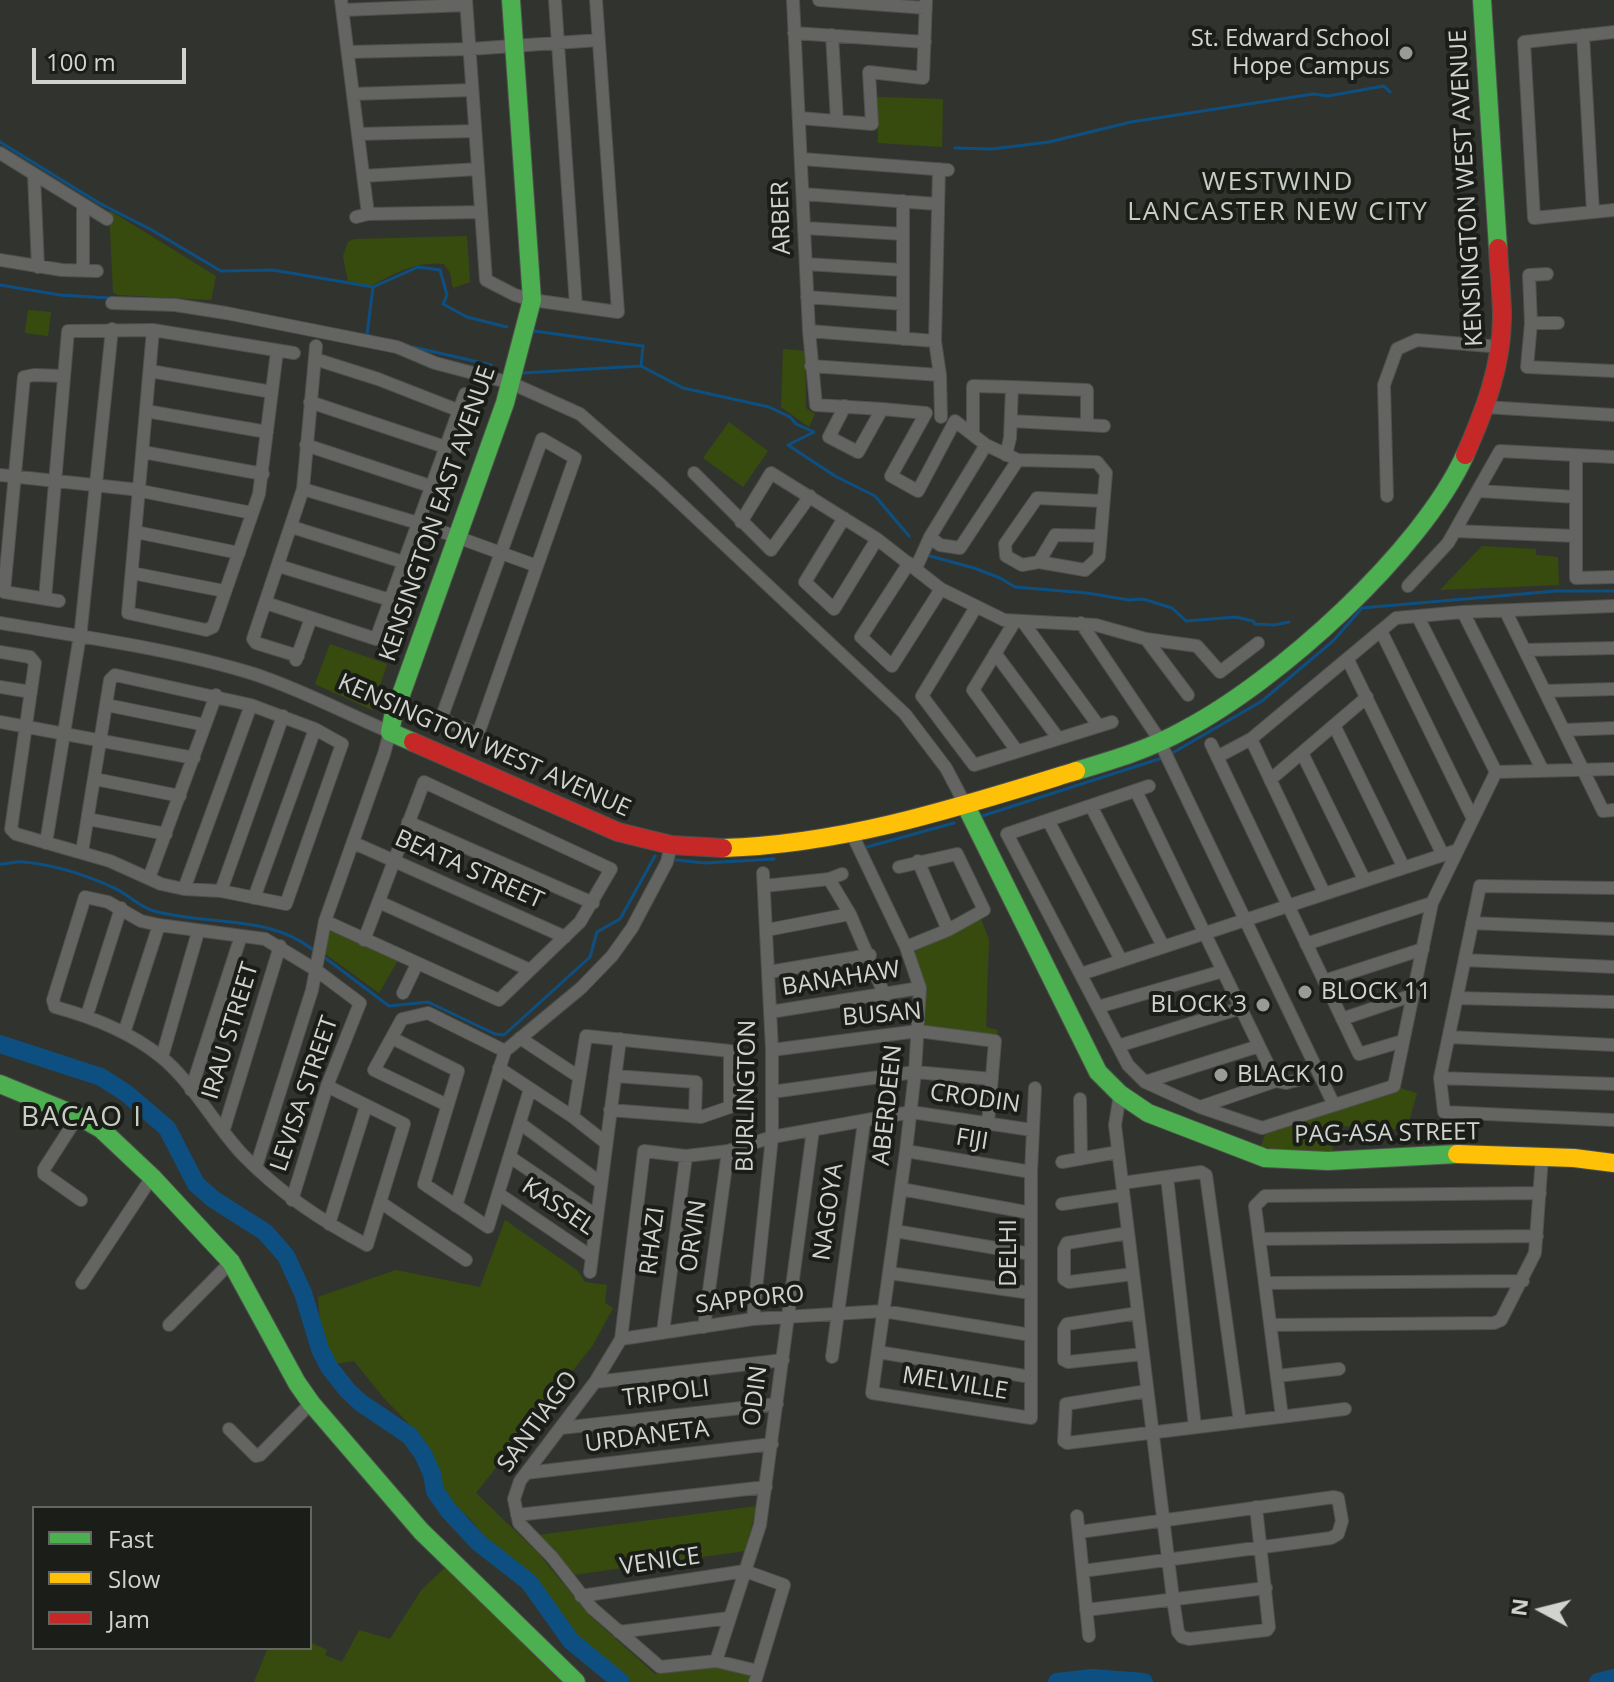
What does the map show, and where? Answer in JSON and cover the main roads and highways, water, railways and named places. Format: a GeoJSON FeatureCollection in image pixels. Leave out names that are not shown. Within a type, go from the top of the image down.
{"type":"FeatureCollection","features":[{"type":"Feature","properties":{"kind":"waterway"},"geometry":{"type":"LineString","coordinates":[[955,148],[992,149],[1049,142],[1131,122],[1313,94],[1328,96],[1384,86],[1390,92]]}},
{"type":"Feature","properties":{"kind":"waterway"},"geometry":{"type":"LineString","coordinates":[[0,142],[99,203],[221,271],[273,270],[373,287],[418,267],[440,270],[447,295],[443,304],[467,317],[507,327]]}},
{"type":"Feature","properties":{"kind":"waterway"},"geometry":{"type":"LineString","coordinates":[[0,285],[60,295],[110,298]]}},
{"type":"Feature","properties":{"kind":"waterway"},"geometry":{"type":"LineString","coordinates":[[371,336],[367,335],[373,287]]}},
{"type":"Feature","properties":{"kind":"waterway"},"geometry":{"type":"LineString","coordinates":[[534,331],[643,346],[641,366],[683,388],[769,407],[790,417],[796,424],[814,432],[788,445],[835,476],[875,496],[909,536]]}},
{"type":"Feature","properties":{"kind":"waterway"},"geometry":{"type":"LineString","coordinates":[[413,347],[491,365]]}},
{"type":"Feature","properties":{"kind":"waterway"},"geometry":{"type":"LineString","coordinates":[[522,373],[641,366]]}},
{"type":"Feature","properties":{"kind":"waterway"},"geometry":{"type":"LineString","coordinates":[[930,556],[974,568],[1015,587],[1143,599],[1172,608],[1186,621],[1236,617],[1255,624],[1289,622]]}},
{"type":"Feature","properties":{"kind":"waterway"},"geometry":{"type":"LineString","coordinates":[[1169,755],[1262,701],[1333,641],[1362,608],[1556,591],[1614,591]]}},
{"type":"Feature","properties":{"kind":"waterway"},"geometry":{"type":"LineString","coordinates":[[979,817],[1162,758]]}},
{"type":"Feature","properties":{"kind":"waterway"},"geometry":{"type":"LineString","coordinates":[[867,847],[954,823]]}},
{"type":"Feature","properties":{"kind":"waterway"},"geometry":{"type":"LineString","coordinates":[[324,957],[389,1006],[428,1002],[495,1034],[504,1035],[590,957],[597,932],[620,919],[655,856]]}},
{"type":"Feature","properties":{"kind":"waterway"},"geometry":{"type":"LineString","coordinates":[[676,860],[705,863],[774,859]]}},
{"type":"Feature","properties":{"kind":"waterway"},"geometry":{"type":"LineString","coordinates":[[0,864],[24,862],[69,871],[112,887],[154,911],[276,930],[312,949]]}},
{"type":"Feature","properties":{"kind":"waterway"},"geometry":{"type":"LineString","coordinates":[[0,1044],[101,1077],[126,1093],[167,1128],[196,1184],[213,1199],[265,1232],[286,1256],[303,1293],[320,1349],[329,1367],[348,1391],[410,1436],[423,1454],[435,1491],[449,1511],[479,1543],[529,1582],[571,1641],[621,1682]]}},
{"type":"Feature","properties":{"kind":"waterway"},"geometry":{"type":"LineString","coordinates":[[1057,1682],[1092,1678],[1144,1682]]}},
{"type":"Feature","properties":{"kind":"waterway"},"geometry":{"type":"LineString","coordinates":[[1598,1682],[1614,1678]]}},
{"type":"Feature","properties":{"kind":"place","name":"St. Edward School Hope Campus"},"geometry":{"type":"Point","coordinates":[1406,53]}},
{"type":"Feature","properties":{"kind":"place","name":"BLOCK 11"},"geometry":{"type":"Point","coordinates":[1305,992]}},
{"type":"Feature","properties":{"kind":"place","name":"BLOCK 3"},"geometry":{"type":"Point","coordinates":[1263,1005]}},
{"type":"Feature","properties":{"kind":"place","name":"BLACK 10"},"geometry":{"type":"Point","coordinates":[1221,1075]}},
{"type":"Feature","properties":{"kind":"district","name":"WESTWIND LANCASTER NEW CITY"},"geometry":{"type":"Point","coordinates":[1278,198]}},
{"type":"Feature","properties":{"kind":"district","name":"BACAO I"},"geometry":{"type":"Point","coordinates":[82,1118]}}]}
